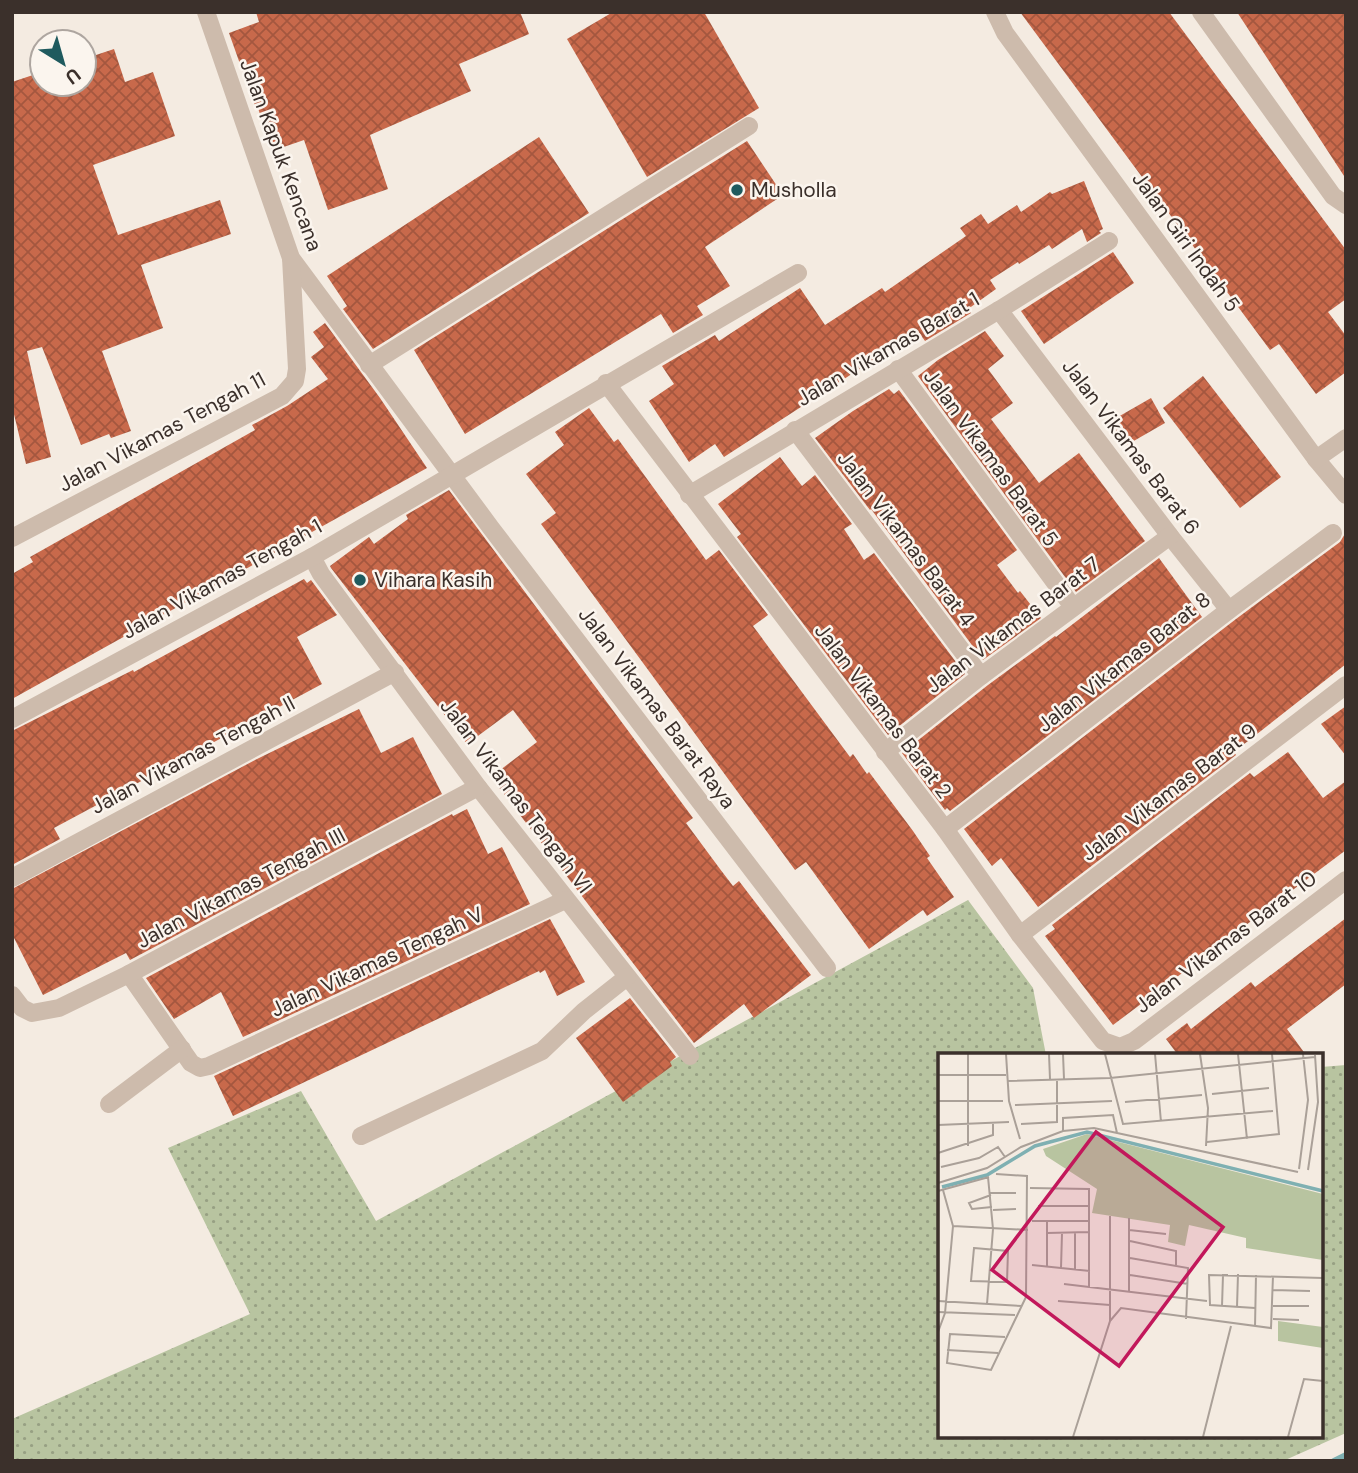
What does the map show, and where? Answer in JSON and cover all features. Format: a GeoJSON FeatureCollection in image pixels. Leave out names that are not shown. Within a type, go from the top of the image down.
{"type":"FeatureCollection","features":[{"type":"Feature","properties":{"kind":"street","name":"Jalan Kapuk Kencana"},"geometry":{"type":"LineString","coordinates":[[206,12],[291,258],[451,475]]}},
{"type":"Feature","properties":{"kind":"street","name":"Jalan Giri Indah 5"},"geometry":{"type":"LineString","coordinates":[[995,12],[1013,44],[1316,459],[1346,495]]}},
{"type":"Feature","properties":{"kind":"street"},"geometry":{"type":"LineString","coordinates":[[1200,12],[1333,196],[1346,205]]}},
{"type":"Feature","properties":{"kind":"street"},"geometry":{"type":"LineString","coordinates":[[369,365],[749,126]]}},
{"type":"Feature","properties":{"kind":"street","name":"Jalan Vikamas Barat 1"},"geometry":{"type":"LineString","coordinates":[[689,495],[999,310],[1109,241]]}},
{"type":"Feature","properties":{"kind":"street","name":"Jalan Vikamas Tengah 11"},"geometry":{"type":"LineString","coordinates":[[12,537],[282,396],[295,381],[297,369],[291,258]]}},
{"type":"Feature","properties":{"kind":"street"},"geometry":{"type":"LineString","coordinates":[[451,475],[798,273]]}},
{"type":"Feature","properties":{"kind":"street","name":"Jalan Vikamas Barat 6"},"geometry":{"type":"LineString","coordinates":[[999,310],[1228,610]]}},
{"type":"Feature","properties":{"kind":"street","name":"Jalan Vikamas Barat 5"},"geometry":{"type":"LineString","coordinates":[[898,369],[1073,607]]}},
{"type":"Feature","properties":{"kind":"street","name":"Jalan Vikamas Barat 2"},"geometry":{"type":"LineString","coordinates":[[606,383],[1103,1041],[1120,1047],[1135,1041]]}},
{"type":"Feature","properties":{"kind":"street","name":"Jalan Vikamas Barat 4"},"geometry":{"type":"LineString","coordinates":[[795,430],[981,676]]}},
{"type":"Feature","properties":{"kind":"street"},"geometry":{"type":"LineString","coordinates":[[1316,459],[1346,438]]}},
{"type":"Feature","properties":{"kind":"street","name":"Jalan Vikamas Tengah 1"},"geometry":{"type":"LineString","coordinates":[[12,719],[312,557],[451,475]]}},
{"type":"Feature","properties":{"kind":"street","name":"Jalan Vikamas Barat Raya"},"geometry":{"type":"LineString","coordinates":[[451,475],[827,968]]}},
{"type":"Feature","properties":{"kind":"street","name":"Jalan Vikamas Barat 8"},"geometry":{"type":"LineString","coordinates":[[945,830],[1228,610],[1333,533]]}},
{"type":"Feature","properties":{"kind":"street","name":"Jalan Vikamas Barat 7"},"geometry":{"type":"LineString","coordinates":[[886,752],[981,676],[1170,536]]}},
{"type":"Feature","properties":{"kind":"street","name":"Jalan Vikamas Tengah VI"},"geometry":{"type":"LineString","coordinates":[[312,557],[321,574],[478,787],[691,1056]]}},
{"type":"Feature","properties":{"kind":"street","name":"Jalan Vikamas Tengah II"},"geometry":{"type":"LineString","coordinates":[[12,878],[395,672]]}},
{"type":"Feature","properties":{"kind":"street","name":"Jalan Vikamas Barat 9"},"geometry":{"type":"LineString","coordinates":[[1020,934],[1346,685]]}},
{"type":"Feature","properties":{"kind":"street","name":"Jalan Vikamas Tengah III"},"geometry":{"type":"LineString","coordinates":[[17,1001],[32,1013],[60,1008],[129,974],[478,787]]}},
{"type":"Feature","properties":{"kind":"street","name":"Jalan Vikamas Barat 10"},"geometry":{"type":"LineString","coordinates":[[1135,1041],[1346,880]]}},
{"type":"Feature","properties":{"kind":"street","name":"Jalan Vikamas Tengah V"},"geometry":{"type":"LineString","coordinates":[[182,1049],[191,1063],[200,1068],[209,1066],[565,900]]}},
{"type":"Feature","properties":{"kind":"street"},"geometry":{"type":"LineString","coordinates":[[109,1104],[182,1049],[129,974]]}},
{"type":"Feature","properties":{"kind":"street"},"geometry":{"type":"LineString","coordinates":[[361,1136],[542,1051],[584,1011],[627,977]]}},
{"type":"Feature","properties":{"kind":"green space"},"geometry":{"type":"Polygon","coordinates":[[[968,900],[1033,988],[1046,1053],[938,1053],[938,1438],[1323,1438],[1323,1067],[1346,1065],[1346,1433],[1283,1461],[12,1461],[12,1419],[250,1314],[168,1148],[301,1091],[376,1221],[968,900]]]}},
{"type":"Feature","properties":{"kind":"building"},"geometry":{"type":"Polygon","coordinates":[[[256,12],[520,12],[529,34],[459,64],[471,91],[370,135],[388,189],[328,210],[304,140],[272,151],[257,105],[255,106],[229,33],[259,22],[256,12]]]}},
{"type":"Feature","properties":{"kind":"building"},"geometry":{"type":"Polygon","coordinates":[[[613,12],[704,12],[759,108],[647,177],[567,39],[613,12]]]}},
{"type":"Feature","properties":{"kind":"building"},"geometry":{"type":"Polygon","coordinates":[[[1020,12],[1169,12],[1346,250],[1346,299],[1328,312],[1346,336],[1346,372],[1316,394],[1279,344],[1270,350],[1020,12]]]}},
{"type":"Feature","properties":{"kind":"building"},"geometry":{"type":"Polygon","coordinates":[[[1237,12],[1346,12],[1346,179],[1254,38],[1237,12]]]}},
{"type":"Feature","properties":{"kind":"building"},"geometry":{"type":"Polygon","coordinates":[[[114,49],[125,82],[153,72],[175,136],[93,165],[118,235],[220,200],[231,234],[141,265],[163,328],[102,351],[131,431],[111,438],[109,434],[81,445],[42,347],[27,351],[51,457],[26,464],[12,406],[12,82],[28,77],[28,98],[98,98],[98,54],[114,49]]]}},
{"type":"Feature","properties":{"kind":"building"},"geometry":{"type":"Polygon","coordinates":[[[539,137],[589,213],[373,349],[343,309],[347,306],[327,276],[539,137]]]}},
{"type":"Feature","properties":{"kind":"building"},"geometry":{"type":"Polygon","coordinates":[[[747,141],[783,195],[705,247],[730,286],[697,306],[703,315],[673,333],[661,314],[465,434],[414,350],[747,141]]]}},
{"type":"Feature","properties":{"kind":"building"},"geometry":{"type":"Polygon","coordinates":[[[1084,181],[1103,229],[1099,231],[1101,233],[1087,242],[1082,229],[1052,249],[1049,245],[1019,264],[1018,262],[990,280],[996,289],[968,309],[971,313],[925,341],[918,331],[724,457],[715,444],[689,462],[649,401],[674,384],[662,366],[715,335],[719,341],[800,288],[825,325],[882,288],[885,292],[966,236],[960,228],[981,214],[988,224],[1017,205],[1021,212],[1050,192],[1052,194],[1084,181]]]}},
{"type":"Feature","properties":{"kind":"building"},"geometry":{"type":"Polygon","coordinates":[[[1113,252],[1134,283],[1044,344],[1021,311],[1113,252]]]}},
{"type":"Feature","properties":{"kind":"building"},"geometry":{"type":"Polygon","coordinates":[[[325,323],[427,468],[12,699],[12,574],[33,562],[30,557],[255,430],[252,425],[328,379],[311,357],[324,347],[313,332],[325,323]]]}},
{"type":"Feature","properties":{"kind":"building"},"geometry":{"type":"Polygon","coordinates":[[[985,331],[1004,356],[988,369],[1013,403],[991,419],[1039,483],[1079,453],[1145,541],[1076,592],[918,376],[938,360],[985,331]]]}},
{"type":"Feature","properties":{"kind":"building"},"geometry":{"type":"Polygon","coordinates":[[[1203,376],[1281,477],[1240,508],[1163,408],[1203,376]]]}},
{"type":"Feature","properties":{"kind":"building"},"geometry":{"type":"Polygon","coordinates":[[[889,389],[894,394],[899,390],[1017,550],[997,565],[1041,618],[983,660],[815,438],[889,389]]]}},
{"type":"Feature","properties":{"kind":"building"},"geometry":{"type":"Polygon","coordinates":[[[1151,398],[1165,423],[1125,446],[1111,421],[1151,398]]]}},
{"type":"Feature","properties":{"kind":"building"},"geometry":{"type":"Polygon","coordinates":[[[589,408],[614,442],[618,439],[706,560],[719,550],[768,615],[753,626],[850,757],[853,754],[867,774],[869,772],[913,831],[930,856],[927,858],[954,897],[927,916],[923,910],[869,949],[806,862],[795,870],[541,524],[556,513],[526,474],[564,445],[555,432],[589,408]]]}},
{"type":"Feature","properties":{"kind":"building"},"geometry":{"type":"Polygon","coordinates":[[[780,457],[802,486],[815,475],[852,524],[844,529],[864,560],[874,553],[965,674],[888,735],[737,537],[741,534],[718,504],[780,457]]]}},
{"type":"Feature","properties":{"kind":"building"},"geometry":{"type":"Polygon","coordinates":[[[449,490],[693,818],[686,823],[720,869],[733,886],[739,881],[811,975],[754,1018],[744,1004],[694,1043],[491,777],[537,742],[513,710],[467,744],[331,568],[330,566],[369,537],[374,544],[408,519],[406,515],[449,490]]]}},
{"type":"Feature","properties":{"kind":"building"},"geometry":{"type":"Polygon","coordinates":[[[1346,532],[1346,664],[1234,752],[1236,755],[1038,907],[1001,858],[992,866],[964,829],[1340,542],[1346,532]]]}},
{"type":"Feature","properties":{"kind":"building"},"geometry":{"type":"Polygon","coordinates":[[[1159,558],[1202,617],[950,811],[947,808],[945,810],[902,753],[988,685],[1159,558]]]}},
{"type":"Feature","properties":{"kind":"building"},"geometry":{"type":"Polygon","coordinates":[[[304,579],[307,583],[311,580],[337,615],[297,637],[322,684],[54,828],[60,839],[12,865],[12,731],[133,670],[134,672],[304,579]]]}},
{"type":"Feature","properties":{"kind":"building"},"geometry":{"type":"Polygon","coordinates":[[[1346,706],[1346,756],[1321,724],[1346,706]]]}},
{"type":"Feature","properties":{"kind":"building"},"geometry":{"type":"Polygon","coordinates":[[[359,709],[381,753],[413,737],[442,794],[130,960],[126,953],[43,995],[12,934],[12,889],[257,759],[359,709]]]}},
{"type":"Feature","properties":{"kind":"building"},"geometry":{"type":"Polygon","coordinates":[[[1288,752],[1323,798],[1346,781],[1346,850],[1113,1025],[1045,936],[1055,929],[1052,925],[1250,773],[1254,777],[1288,752]]]}},
{"type":"Feature","properties":{"kind":"building"},"geometry":{"type":"Polygon","coordinates":[[[467,809],[488,854],[502,847],[530,904],[243,1037],[221,992],[174,1019],[146,978],[452,814],[453,816],[467,809]]]}},
{"type":"Feature","properties":{"kind":"building"},"geometry":{"type":"Polygon","coordinates":[[[1346,918],[1346,984],[1287,1029],[1305,1053],[1176,1053],[1166,1039],[1187,1023],[1191,1029],[1251,982],[1255,987],[1346,918]]]}},
{"type":"Feature","properties":{"kind":"building"},"geometry":{"type":"Polygon","coordinates":[[[550,919],[585,982],[557,996],[545,970],[540,973],[539,971],[233,1116],[214,1076],[550,919]]]}},
{"type":"Feature","properties":{"kind":"building"},"geometry":{"type":"Polygon","coordinates":[[[630,998],[676,1057],[670,1062],[672,1066],[623,1102],[576,1038],[630,998]]]}},
{"type":"Feature","properties":{"kind":"waterway"},"geometry":{"type":"LineString","coordinates":[[1334,1461],[1346,1455]]}},
{"type":"Feature","properties":{"kind":"place","name":"Musholla"},"geometry":{"type":"Point","coordinates":[737,190]}},
{"type":"Feature","properties":{"kind":"place","name":"Vihara Kasih"},"geometry":{"type":"Point","coordinates":[360,580]}}]}
